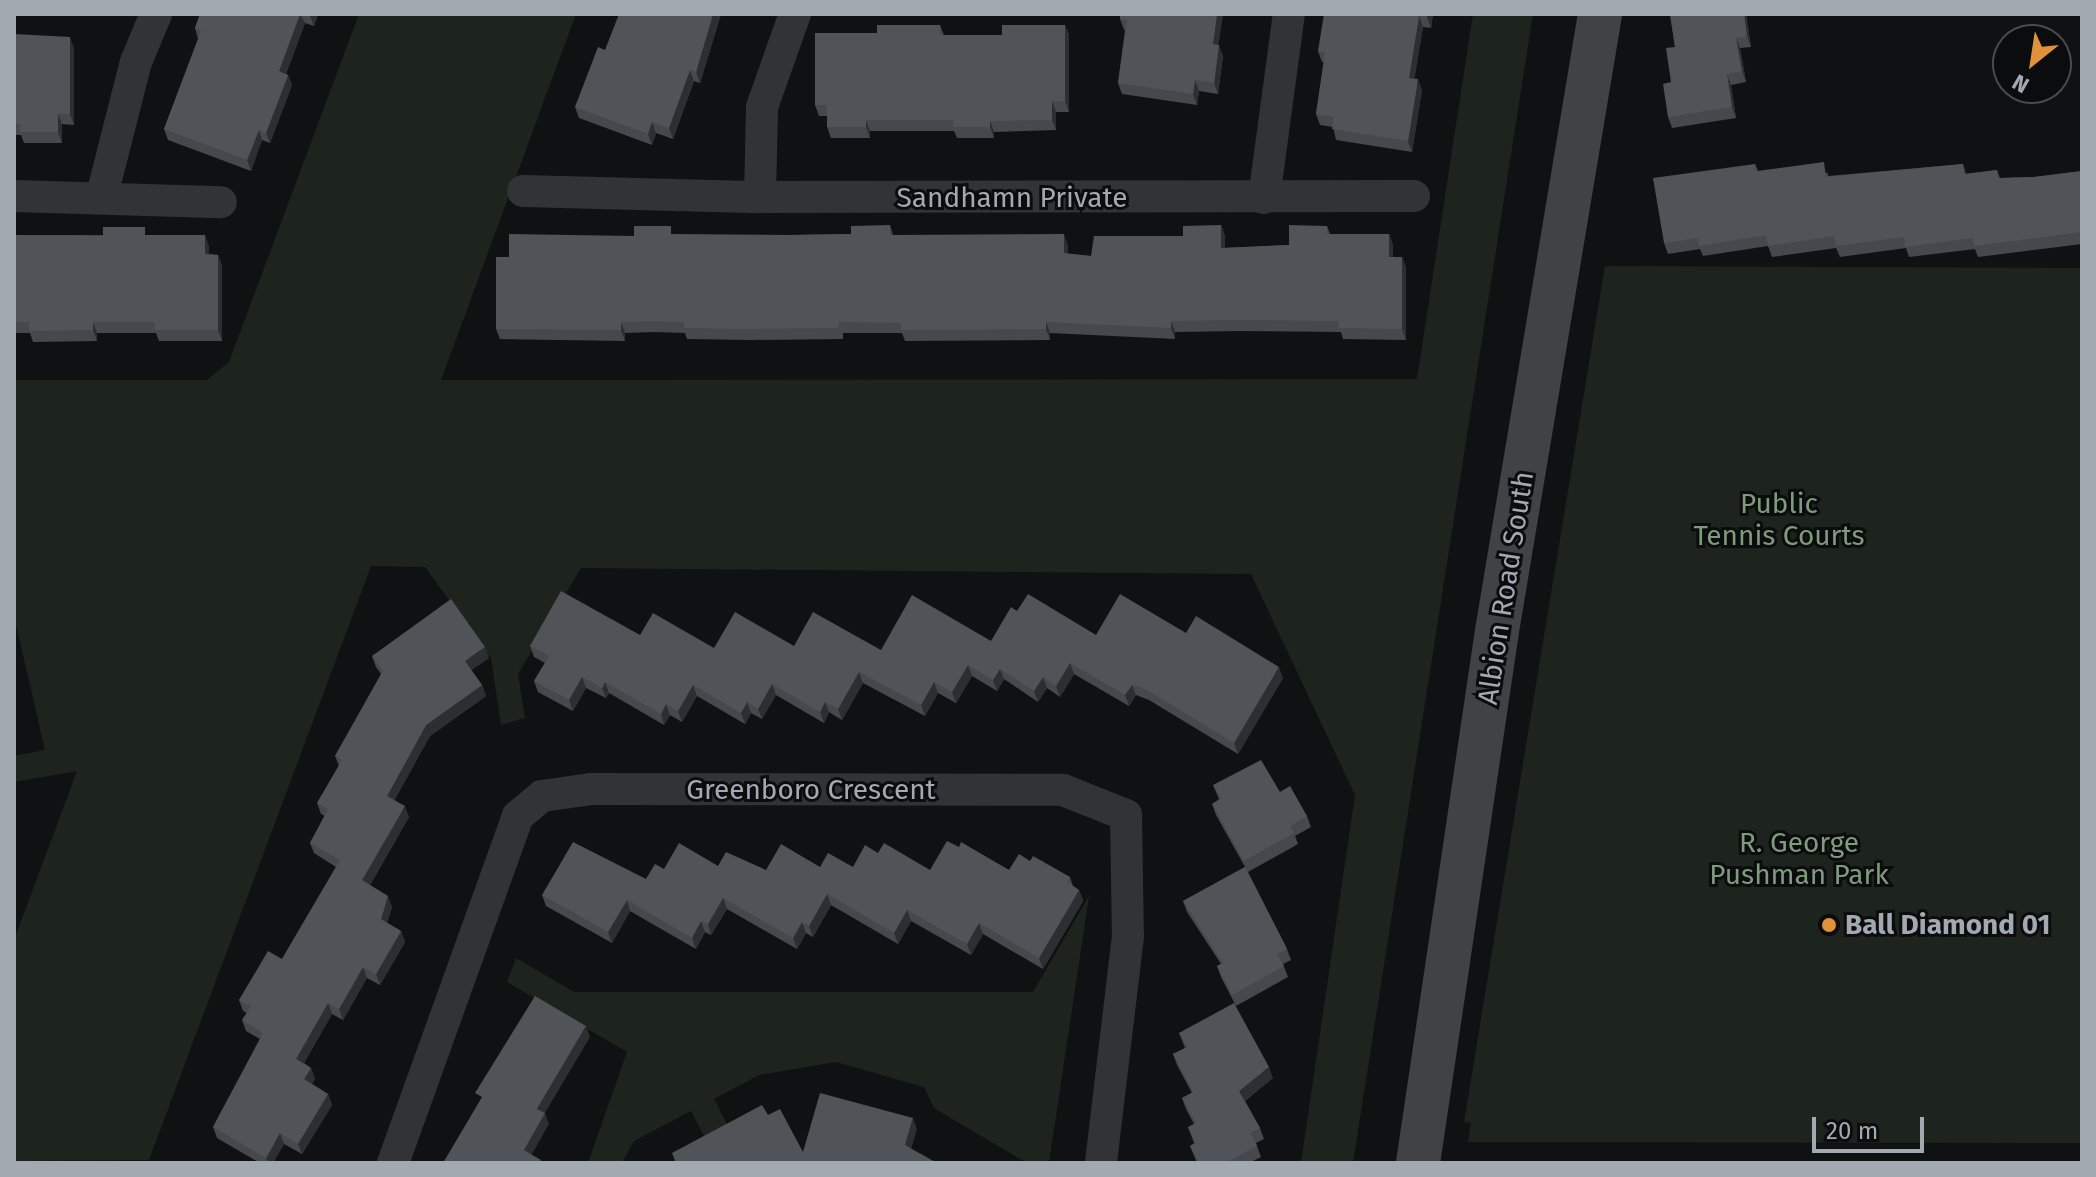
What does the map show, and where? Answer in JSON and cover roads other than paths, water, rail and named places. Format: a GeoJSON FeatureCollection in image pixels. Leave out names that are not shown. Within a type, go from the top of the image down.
{"type":"FeatureCollection","features":[{"type":"Feature","properties":{"kind":"street"},"geometry":{"type":"LineString","coordinates":[[102,195],[136,62],[156,14]]}},
{"type":"Feature","properties":{"kind":"street"},"geometry":{"type":"LineString","coordinates":[[760,197],[762,107],[795,14]]}},
{"type":"Feature","properties":{"kind":"street"},"geometry":{"type":"LineString","coordinates":[[1264,198],[1289,14]]}},
{"type":"Feature","properties":{"kind":"street","name":"Albion Road South"},"geometry":{"type":"LineString","coordinates":[[1418,1163],[1497,631],[1600,14]]}},
{"type":"Feature","properties":{"kind":"street","name":"Sandhamn Private"},"geometry":{"type":"LineString","coordinates":[[523,191],[760,197],[1414,196]]}},
{"type":"Feature","properties":{"kind":"street"},"geometry":{"type":"LineString","coordinates":[[14,196],[102,195],[221,202]]}},
{"type":"Feature","properties":{"kind":"street","name":"Greenboro Crescent"},"geometry":{"type":"LineString","coordinates":[[393,1163],[518,816],[542,796],[607,789],[1063,790],[1126,815],[1128,936],[1101,1163]]}},
{"type":"Feature","properties":{"kind":"place","name":"Ball Diamond 01"},"geometry":{"type":"Point","coordinates":[1829,925]}},
{"type":"Feature","properties":{"kind":"park label","name":"Public Tennis Courts"},"geometry":{"type":"Point","coordinates":[1779,520]}},
{"type":"Feature","properties":{"kind":"park label","name":"R. George Pushman Park"},"geometry":{"type":"Point","coordinates":[1799,859]}}]}
